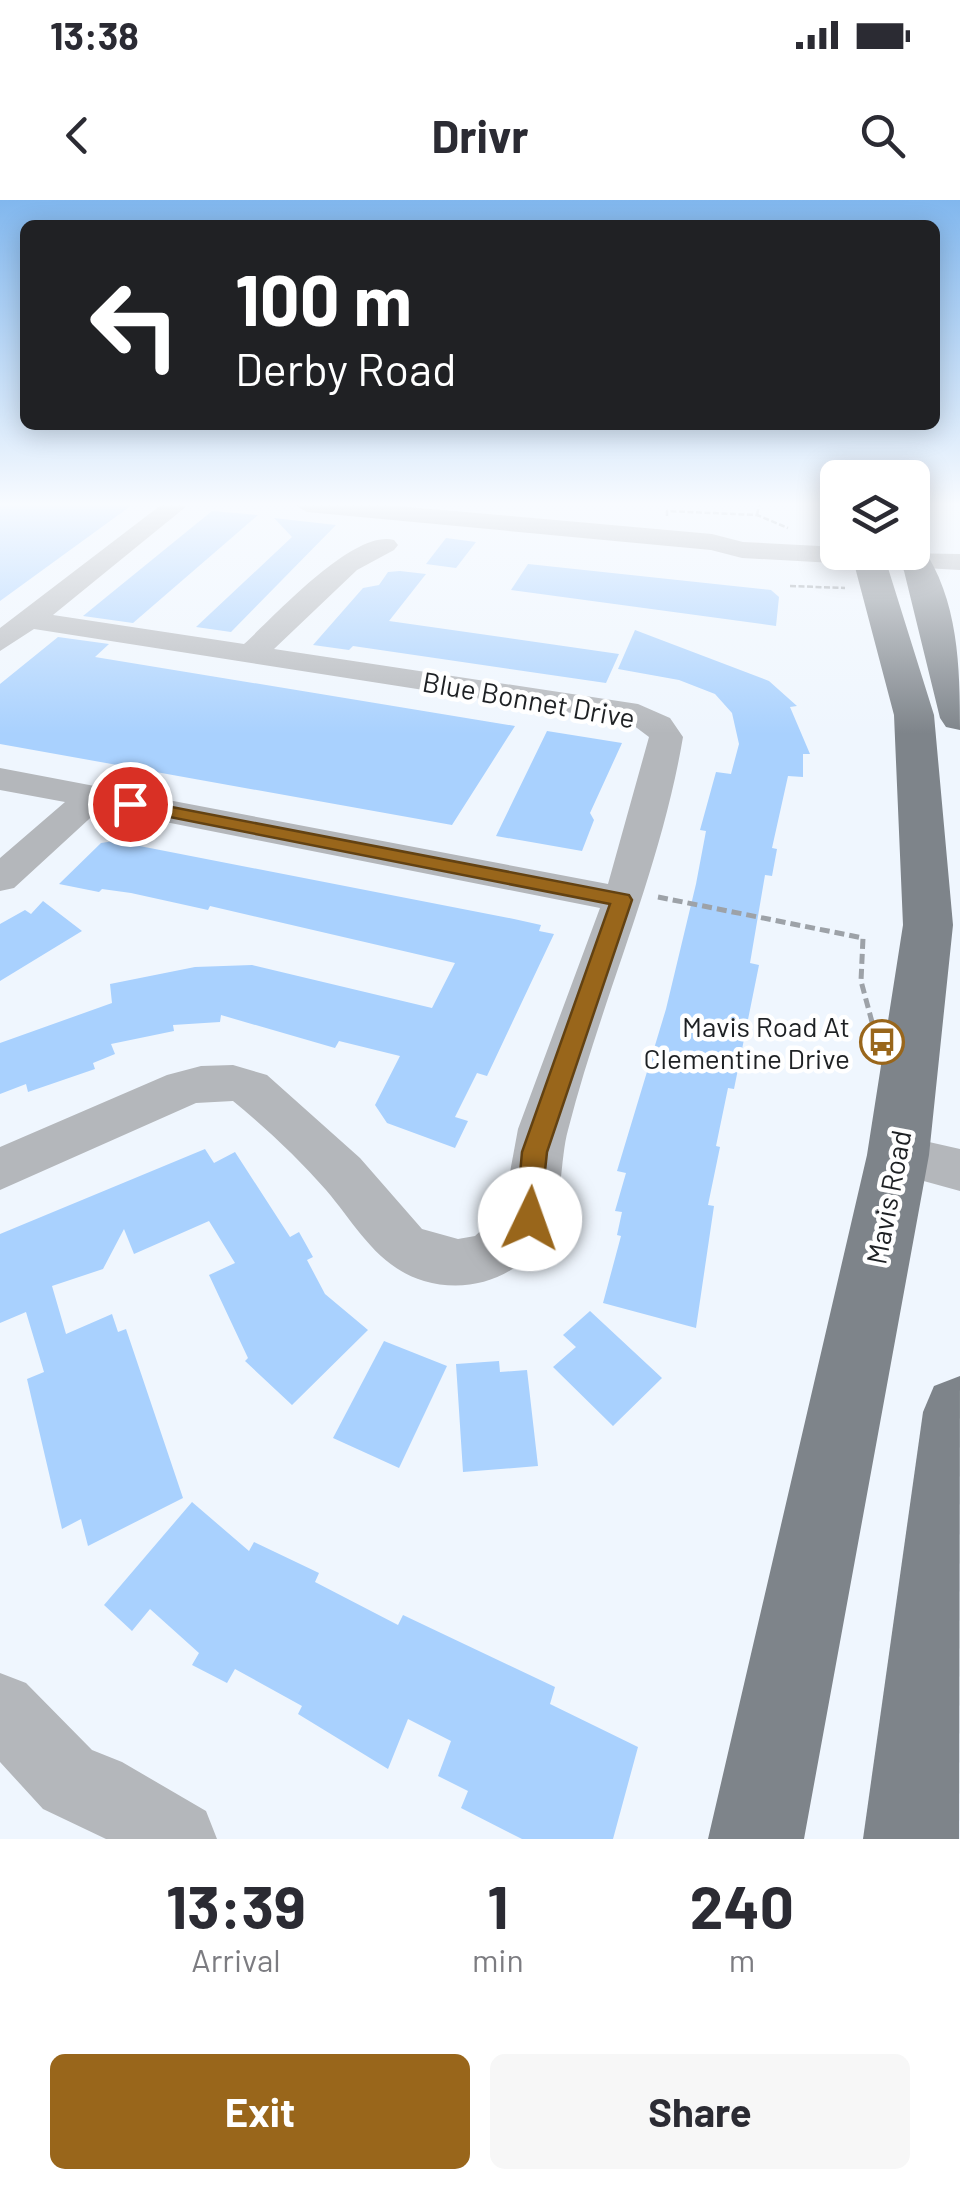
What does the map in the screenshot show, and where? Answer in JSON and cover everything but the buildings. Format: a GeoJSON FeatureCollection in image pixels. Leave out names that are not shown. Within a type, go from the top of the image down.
{"type":"FeatureCollection","features":[{"type":"Feature","properties":{"kind":"main road","name":"Mavis Road"},"geometry":{"type":"LineString","coordinates":[[756,1839],[929,1163],[928,926],[914,714],[869,581]]}},
{"type":"Feature","properties":{"kind":"main road"},"geometry":{"type":"LineString","coordinates":[[920,581],[960,718]]}},
{"type":"Feature","properties":{"kind":"main road"},"geometry":{"type":"LineString","coordinates":[[912,1839],[960,1412]]}},
{"type":"Feature","properties":{"kind":"street"},"geometry":{"type":"LineString","coordinates":[[0,642],[78,581]]}},
{"type":"Feature","properties":{"kind":"street"},"geometry":{"type":"LineString","coordinates":[[251,654],[329,581]]}},
{"type":"Feature","properties":{"kind":"street","name":"Blue Bonnet Drive"},"geometry":{"type":"LineString","coordinates":[[0,1170],[184,1088],[212,1080],[232,1082],[250,1088],[342,1173],[404,1246],[426,1258],[458,1263],[490,1257],[530,1219],[534,1152],[624,895],[666,738],[658,725],[638,714],[29,620]]}},
{"type":"Feature","properties":{"kind":"street"},"geometry":{"type":"LineString","coordinates":[[0,779],[624,895]]}},
{"type":"Feature","properties":{"kind":"street"},"geometry":{"type":"LineString","coordinates":[[0,879],[94,797]]}},
{"type":"Feature","properties":{"kind":"street"},"geometry":{"type":"LineString","coordinates":[[0,1709],[70,1782],[95,1789],[178,1839]]}},
{"type":"Feature","properties":{"kind":"path"},"geometry":{"type":"LineString","coordinates":[[790,586],[845,588]]}},
{"type":"Feature","properties":{"kind":"path"},"geometry":{"type":"LineString","coordinates":[[624,895],[863,938],[860,981],[874,1030]]}},
{"type":"Feature","properties":{"kind":"place","name":"Mavis Road At Clementine Drive"},"geometry":{"type":"Point","coordinates":[882,1042]}},
{"type":"Feature","properties":{"kind":"route"},"geometry":{"type":"LineString","coordinates":[[130,804],[622,900],[534,1152],[530,1219]]}}]}
